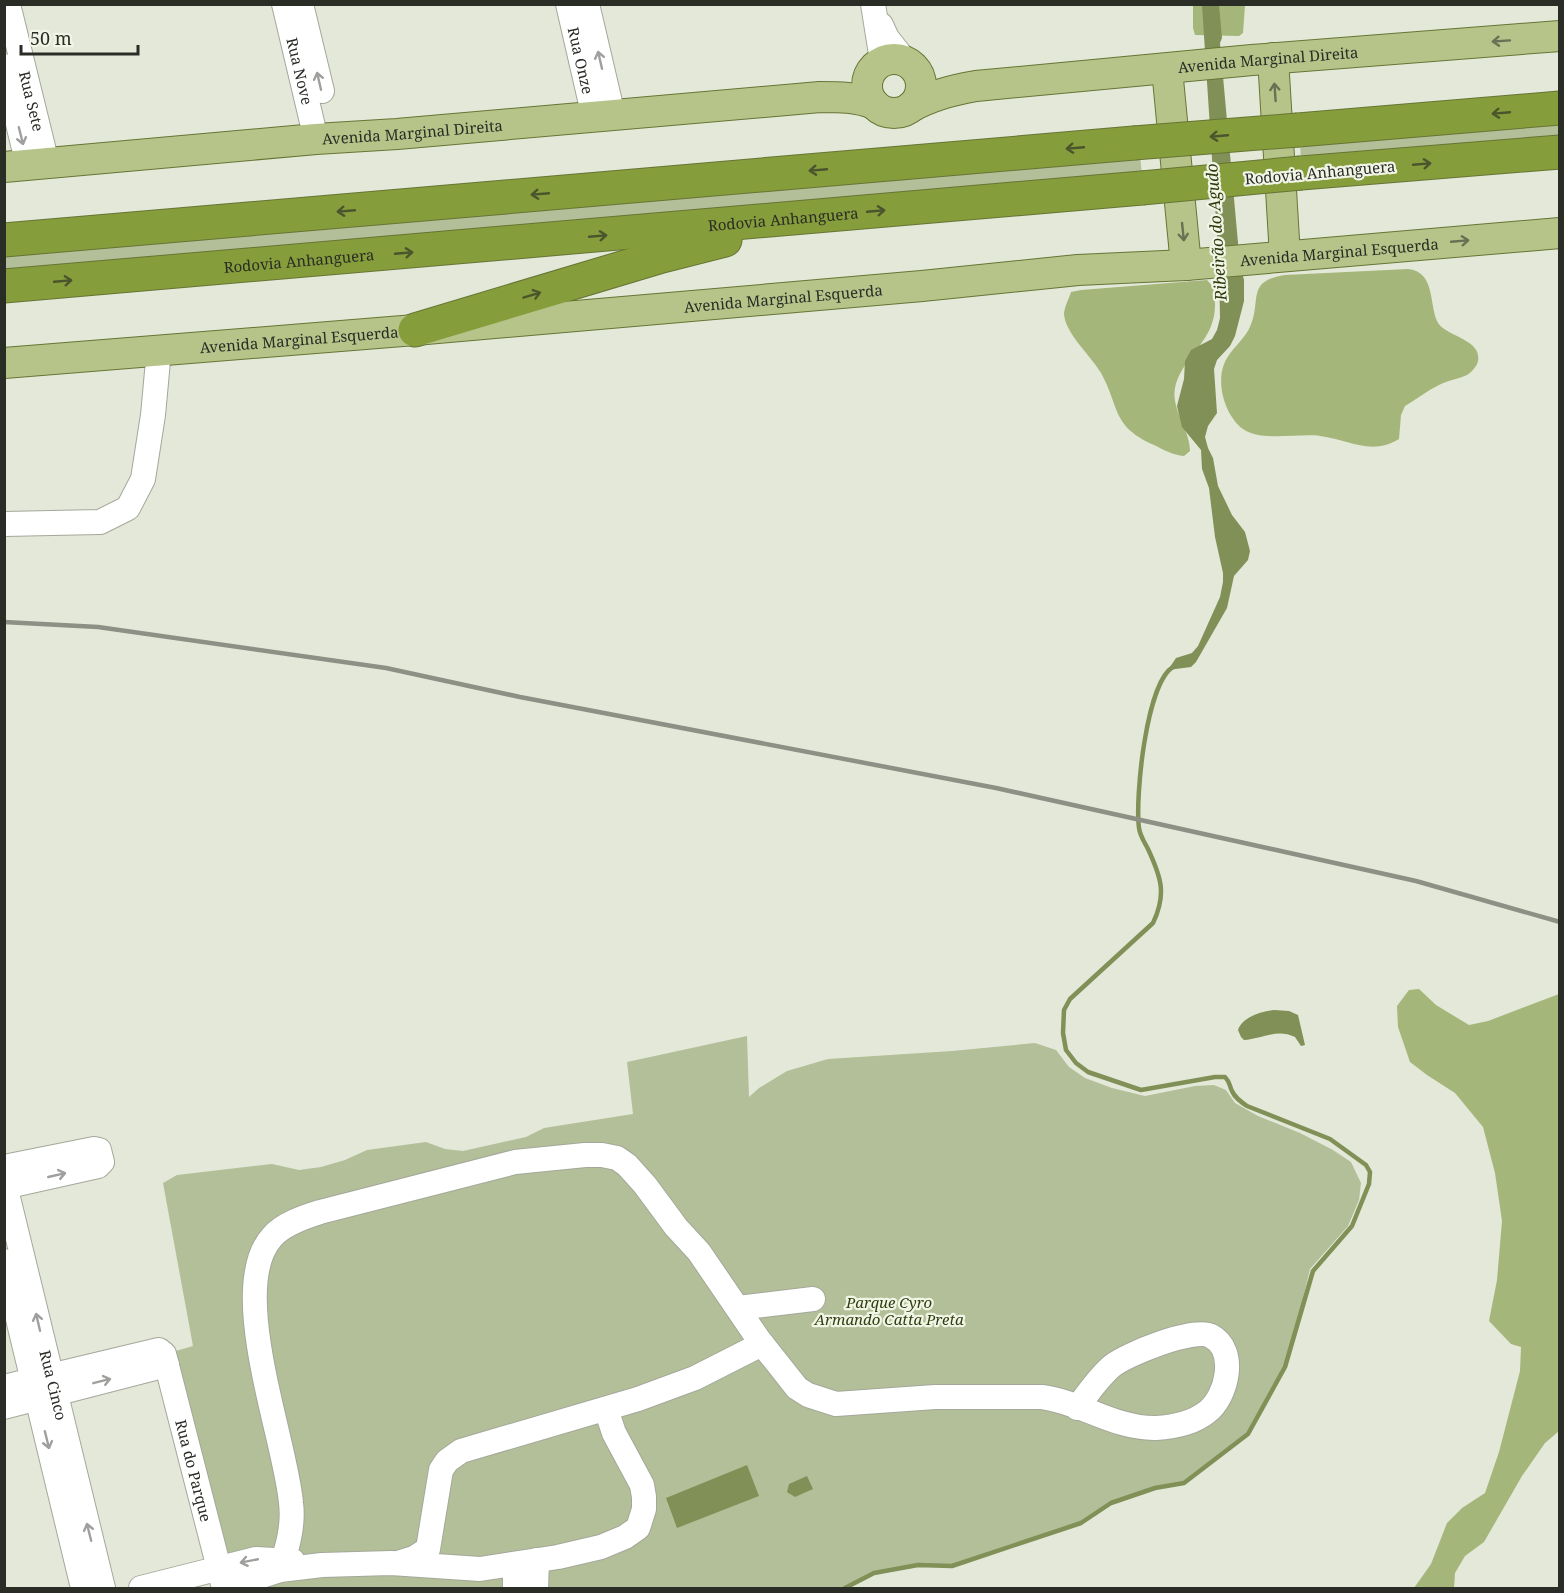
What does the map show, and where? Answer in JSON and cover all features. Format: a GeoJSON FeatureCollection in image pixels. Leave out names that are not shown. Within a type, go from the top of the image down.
{"type":"FeatureCollection","features":[{"type":"Feature","properties":{"kind":"highway"},"geometry":{"type":"LineString","coordinates":[[4,240],[1560,108]]}},
{"type":"Feature","properties":{"kind":"highway","name":"Rodovia Anhanguera"},"geometry":{"type":"LineString","coordinates":[[4,286],[1560,152]]}},
{"type":"Feature","properties":{"kind":"highway"},"geometry":{"type":"LineString","coordinates":[[415,330],[662,256],[819,216]]}},
{"type":"Feature","properties":{"kind":"main road","name":"Avenida Marginal Direita"},"geometry":{"type":"LineString","coordinates":[[27,165],[820,97],[863,100],[889,112],[903,111],[926,98],[976,86],[1262,59],[1560,36]]}},
{"type":"Feature","properties":{"kind":"main road"},"geometry":{"type":"LineString","coordinates":[[1262,59],[1285,256]]}},
{"type":"Feature","properties":{"kind":"main road","name":"Avenida Marginal Direita"},"geometry":{"type":"LineString","coordinates":[[820,97],[892,65],[976,86]]}},
{"type":"Feature","properties":{"kind":"main road"},"geometry":{"type":"LineString","coordinates":[[874,104],[868,89],[869,75],[892,65],[918,75],[921,84],[919,94],[911,106]]}},
{"type":"Feature","properties":{"kind":"main road"},"geometry":{"type":"LineString","coordinates":[[1174,68],[1194,264]]}},
{"type":"Feature","properties":{"kind":"main road","name":"Avenida Marginal Esquerda"},"geometry":{"type":"LineString","coordinates":[[4,363],[415,330],[911,287],[1078,270],[1194,264],[1560,233]]}},
{"type":"Feature","properties":{"kind":"street","name":"Rua Sete"},"geometry":{"type":"LineString","coordinates":[[8,4],[11,66],[27,165]]}},
{"type":"Feature","properties":{"kind":"street","name":"Rua Nove"},"geometry":{"type":"LineString","coordinates":[[284,4],[325,138]]}},
{"type":"Feature","properties":{"kind":"street","name":"Rua Nove"},"geometry":{"type":"LineString","coordinates":[[301,4],[325,138]]}},
{"type":"Feature","properties":{"kind":"street","name":"Rua Onze"},"geometry":{"type":"LineString","coordinates":[[568,4],[603,116]]}},
{"type":"Feature","properties":{"kind":"street","name":"Rua Onze"},"geometry":{"type":"LineString","coordinates":[[587,4],[603,116]]}},
{"type":"Feature","properties":{"kind":"street"},"geometry":{"type":"LineString","coordinates":[[874,8],[887,38],[892,65]]}},
{"type":"Feature","properties":{"kind":"street"},"geometry":{"type":"LineString","coordinates":[[4,524],[100,522],[128,508],[143,479],[153,415],[159,350]]}},
{"type":"Feature","properties":{"kind":"street"},"geometry":{"type":"LineString","coordinates":[[282,1565],[290,1533],[291,1502],[266,1386],[255,1305],[259,1262],[271,1238],[280,1230],[302,1218],[320,1212],[514,1162],[602,1155],[617,1158],[645,1185],[676,1227],[699,1252],[762,1344],[797,1388],[808,1395],[836,1404],[934,1397],[1026,1396],[1054,1399],[1126,1425],[1171,1427],[1184,1424],[1208,1412],[1222,1393],[1227,1377],[1226,1357],[1218,1342],[1205,1335],[1179,1338],[1142,1349],[1114,1364],[1099,1378],[1077,1407]]}},
{"type":"Feature","properties":{"kind":"street","name":"Rua Cinco"},"geometry":{"type":"LineString","coordinates":[[5,1180],[83,1588]]}},
{"type":"Feature","properties":{"kind":"street","name":"Rua Cinco"},"geometry":{"type":"LineString","coordinates":[[4,1261],[44,1386],[103,1588]]}},
{"type":"Feature","properties":{"kind":"street"},"geometry":{"type":"LineString","coordinates":[[738,1308],[813,1299]]}},
{"type":"Feature","properties":{"kind":"street"},"geometry":{"type":"LineString","coordinates":[[396,1563],[414,1558],[428,1550],[438,1477],[453,1456],[469,1447],[638,1400],[695,1378],[762,1344]]}},
{"type":"Feature","properties":{"kind":"street","name":"Rua do Parque"},"geometry":{"type":"LineString","coordinates":[[44,1386],[166,1359],[222,1582]]}},
{"type":"Feature","properties":{"kind":"street"},"geometry":{"type":"LineString","coordinates":[[4,1388],[44,1386]]}},
{"type":"Feature","properties":{"kind":"street"},"geometry":{"type":"LineString","coordinates":[[4,1407],[44,1386]]}},
{"type":"Feature","properties":{"kind":"street"},"geometry":{"type":"LineString","coordinates":[[141,1588],[222,1582],[256,1559],[282,1565],[396,1563],[469,1569],[526,1562],[601,1547],[625,1537],[638,1528],[644,1509],[642,1485],[614,1433],[606,1408]]}},
{"type":"Feature","properties":{"kind":"street"},"geometry":{"type":"LineString","coordinates":[[515,1588],[526,1562]]}},
{"type":"Feature","properties":{"kind":"street"},"geometry":{"type":"LineString","coordinates":[[526,1562],[536,1588]]}},
{"type":"Feature","properties":{"kind":"green space"},"geometry":{"type":"Polygon","coordinates":[[[1559,116],[1559,144],[1301,162],[1300,141],[1559,116]]]}},
{"type":"Feature","properties":{"kind":"green space"},"geometry":{"type":"Polygon","coordinates":[[[1140,155],[1142,176],[5,278],[5,249],[1140,155]]]}},
{"type":"Feature","properties":{"kind":"green space","name":"Parque Cyro Armando Catta Preta"},"geometry":{"type":"Polygon","coordinates":[[[747,1036],[749,1097],[787,1071],[828,1059],[1035,1043],[1056,1050],[1069,1067],[1085,1078],[1112,1088],[1145,1096],[1195,1086],[1214,1085],[1226,1090],[1235,1103],[1258,1116],[1300,1133],[1351,1162],[1361,1183],[1359,1200],[1348,1226],[1310,1269],[1285,1366],[1247,1433],[1183,1482],[1153,1487],[1111,1502],[1081,1522],[951,1565],[918,1565],[874,1572],[841,1588],[224,1588],[165,1354],[193,1346],[163,1183],[177,1175],[272,1164],[299,1170],[321,1167],[367,1150],[426,1142],[445,1149],[463,1151],[526,1137],[544,1128],[633,1114],[627,1062],[747,1036]]]}},
{"type":"Feature","properties":{"kind":"shaded area"},"geometry":{"type":"Polygon","coordinates":[[[1193,5],[1245,5],[1243,33],[1239,36],[1195,35],[1193,5]]]}},
{"type":"Feature","properties":{"kind":"shaded area"},"geometry":{"type":"Polygon","coordinates":[[[1202,5],[1219,5],[1222,38],[1220,43],[1240,265],[1244,280],[1244,301],[1235,336],[1230,346],[1217,360],[1214,369],[1217,413],[1208,426],[1205,437],[1213,458],[1218,486],[1232,515],[1245,532],[1250,551],[1248,560],[1234,576],[1227,608],[1196,662],[1191,667],[1168,670],[1176,658],[1192,653],[1198,646],[1220,597],[1223,582],[1209,488],[1202,469],[1201,450],[1182,427],[1177,406],[1184,379],[1185,361],[1191,350],[1212,339],[1220,318],[1219,266],[1202,5]]]}},
{"type":"Feature","properties":{"kind":"shaded area"},"geometry":{"type":"Polygon","coordinates":[[[1408,269],[1417,271],[1427,282],[1437,321],[1447,331],[1469,342],[1478,353],[1478,361],[1467,375],[1436,386],[1405,406],[1401,415],[1399,439],[1389,444],[1370,447],[1311,435],[1260,435],[1243,429],[1236,423],[1226,406],[1221,376],[1229,354],[1249,329],[1257,294],[1264,282],[1285,275],[1408,269]]]}},
{"type":"Feature","properties":{"kind":"shaded area"},"geometry":{"type":"Polygon","coordinates":[[[1207,280],[1214,288],[1213,320],[1205,338],[1182,370],[1175,388],[1174,396],[1178,412],[1189,443],[1190,451],[1184,456],[1140,438],[1123,423],[1101,373],[1069,329],[1064,312],[1071,292],[1207,280]]]}},
{"type":"Feature","properties":{"kind":"shaded area"},"geometry":{"type":"Polygon","coordinates":[[[1419,989],[1436,1005],[1469,1025],[1488,1021],[1559,994],[1559,1431],[1545,1443],[1522,1476],[1484,1542],[1465,1556],[1455,1573],[1454,1588],[1414,1588],[1431,1564],[1447,1523],[1462,1508],[1485,1493],[1499,1452],[1520,1371],[1521,1347],[1511,1344],[1489,1321],[1497,1280],[1502,1221],[1495,1173],[1483,1127],[1455,1093],[1410,1062],[1398,1027],[1397,1006],[1409,990],[1419,989]]]}},
{"type":"Feature","properties":{"kind":"shaded area"},"geometry":{"type":"Polygon","coordinates":[[[1274,1010],[1289,1011],[1298,1015],[1305,1045],[1301,1046],[1295,1037],[1282,1034],[1244,1040],[1241,1037],[1238,1030],[1248,1018],[1258,1013],[1274,1010]]]}},
{"type":"Feature","properties":{"kind":"shaded area"},"geometry":{"type":"Polygon","coordinates":[[[747,1465],[759,1496],[677,1528],[666,1498],[747,1465]]]}},
{"type":"Feature","properties":{"kind":"shaded area"},"geometry":{"type":"Polygon","coordinates":[[[807,1476],[813,1489],[795,1497],[787,1492],[789,1484],[807,1476]]]}},
{"type":"Feature","properties":{"kind":"waterway","name":"Ribeirão do Agudo"},"geometry":{"type":"LineString","coordinates":[[845,1588],[874,1573],[918,1565],[952,1566],[1081,1523],[1111,1503],[1155,1488],[1184,1483],[1248,1434],[1285,1367],[1313,1271],[1352,1226],[1369,1184],[1370,1172],[1366,1165],[1330,1139],[1247,1106],[1235,1096],[1225,1077],[1141,1090],[1088,1072],[1076,1063],[1066,1050],[1063,1033],[1064,1010],[1070,999],[1153,923],[1160,903],[1159,877],[1141,837],[1138,813],[1139,792],[1149,717],[1164,677],[1173,667]]}},
{"type":"Feature","properties":{"kind":"railway"},"geometry":{"type":"LineString","coordinates":[[4,622],[98,627],[386,668],[520,697],[996,788],[1416,881],[1560,922]]}}]}
